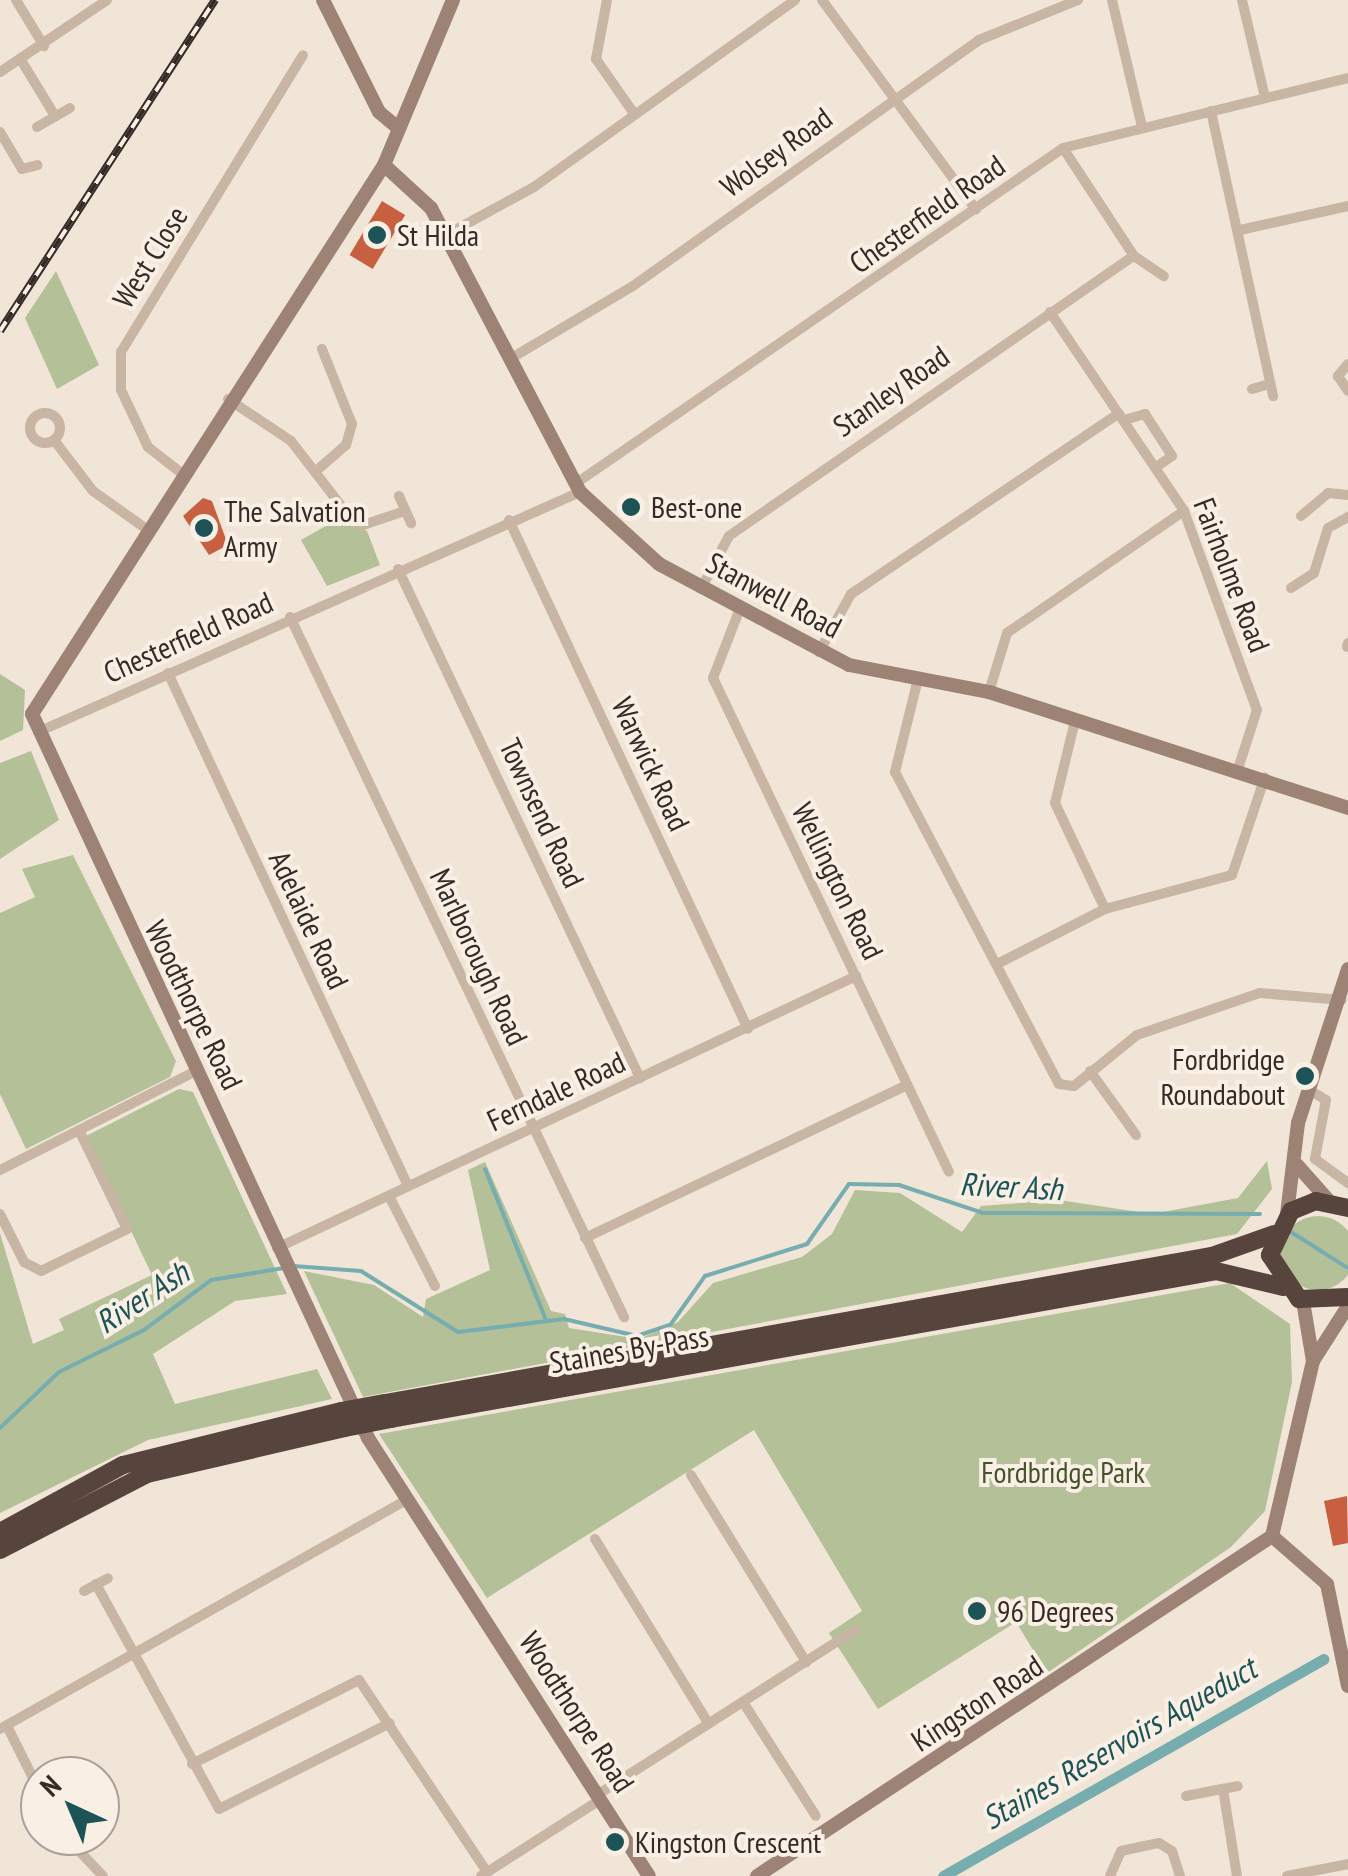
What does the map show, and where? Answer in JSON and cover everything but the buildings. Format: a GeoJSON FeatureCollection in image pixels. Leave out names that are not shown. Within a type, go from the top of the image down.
{"type":"FeatureCollection","features":[{"type":"Feature","properties":{"kind":"highway"},"geometry":{"type":"LineString","coordinates":[[1283,1288],[1272,1267],[1274,1234],[1287,1214],[1329,1202],[1348,1208]]}},
{"type":"Feature","properties":{"kind":"highway","name":"Staines By-Pass"},"geometry":{"type":"LineString","coordinates":[[388,1411],[1212,1256],[1274,1234]]}},
{"type":"Feature","properties":{"kind":"highway","name":"Staines By-Pass"},"geometry":{"type":"LineString","coordinates":[[0,1532],[123,1465],[388,1411],[1216,1271],[1283,1288],[1304,1301]]}},
{"type":"Feature","properties":{"kind":"highway"},"geometry":{"type":"LineString","coordinates":[[1304,1301],[1348,1297]]}},
{"type":"Feature","properties":{"kind":"highway","name":"Staines By-Pass"},"geometry":{"type":"LineString","coordinates":[[0,1550],[147,1474],[343,1419]]}},
{"type":"Feature","properties":{"kind":"street"},"geometry":{"type":"LineString","coordinates":[[16,0],[44,46]]}},
{"type":"Feature","properties":{"kind":"street"},"geometry":{"type":"LineString","coordinates":[[0,72],[44,46],[106,0]]}},
{"type":"Feature","properties":{"kind":"street"},"geometry":{"type":"LineString","coordinates":[[323,0],[379,112],[399,129]]}},
{"type":"Feature","properties":{"kind":"street"},"geometry":{"type":"LineString","coordinates":[[37,733],[38,694],[384,164],[453,0]]}},
{"type":"Feature","properties":{"kind":"street"},"geometry":{"type":"LineString","coordinates":[[608,0],[596,58],[635,115]]}},
{"type":"Feature","properties":{"kind":"street"},"geometry":{"type":"LineString","coordinates":[[446,235],[635,115],[795,0]]}},
{"type":"Feature","properties":{"kind":"street"},"geometry":{"type":"LineString","coordinates":[[822,0],[976,210]]}},
{"type":"Feature","properties":{"kind":"street","name":"Wolsey Road"},"geometry":{"type":"LineString","coordinates":[[510,359],[632,286],[894,98],[1003,26],[1078,0]]}},
{"type":"Feature","properties":{"kind":"street"},"geometry":{"type":"LineString","coordinates":[[1112,0],[1142,127]]}},
{"type":"Feature","properties":{"kind":"street"},"geometry":{"type":"LineString","coordinates":[[1242,0],[1265,98]]}},
{"type":"Feature","properties":{"kind":"street"},"geometry":{"type":"LineString","coordinates":[[21,60],[55,116]]}},
{"type":"Feature","properties":{"kind":"street","name":"West Close"},"geometry":{"type":"LineString","coordinates":[[180,472],[148,446],[121,390],[121,352],[296,61]]}},
{"type":"Feature","properties":{"kind":"street","name":"Chesterfield Road"},"geometry":{"type":"LineString","coordinates":[[37,733],[578,488],[1063,148],[1348,78]]}},
{"type":"Feature","properties":{"kind":"street"},"geometry":{"type":"LineString","coordinates":[[37,127],[70,108]]}},
{"type":"Feature","properties":{"kind":"street"},"geometry":{"type":"LineString","coordinates":[[1211,111],[1272,390],[1252,390]]}},
{"type":"Feature","properties":{"kind":"street"},"geometry":{"type":"LineString","coordinates":[[0,132],[22,169],[38,165]]}},
{"type":"Feature","properties":{"kind":"street"},"geometry":{"type":"LineString","coordinates":[[1063,148],[1134,256],[1164,276]]}},
{"type":"Feature","properties":{"kind":"street","name":"Stanwell Road"},"geometry":{"type":"LineString","coordinates":[[384,164],[423,195],[578,488],[700,590],[818,652],[918,679],[989,692],[1266,777],[1348,808]]}},
{"type":"Feature","properties":{"kind":"street"},"geometry":{"type":"LineString","coordinates":[[1240,230],[1348,206]]}},
{"type":"Feature","properties":{"kind":"street","name":"Stanley Road"},"geometry":{"type":"LineString","coordinates":[[700,590],[729,536],[1134,256]]}},
{"type":"Feature","properties":{"kind":"street","name":"Fairholme Road"},"geometry":{"type":"LineString","coordinates":[[1050,312],[1184,511],[1256,710],[1238,769]]}},
{"type":"Feature","properties":{"kind":"street"},"geometry":{"type":"LineString","coordinates":[[316,472],[346,445],[352,424],[322,350]]}},
{"type":"Feature","properties":{"kind":"street"},"geometry":{"type":"LineString","coordinates":[[1348,364],[1338,376],[1348,391]]}},
{"type":"Feature","properties":{"kind":"street"},"geometry":{"type":"LineString","coordinates":[[228,398],[291,441],[364,525],[406,510]]}},
{"type":"Feature","properties":{"kind":"street"},"geometry":{"type":"LineString","coordinates":[[818,652],[851,594],[1122,416],[1144,414],[1172,456],[1156,466]]}},
{"type":"Feature","properties":{"kind":"street"},"geometry":{"type":"LineString","coordinates":[[54,440],[93,491],[145,528]]}},
{"type":"Feature","properties":{"kind":"street"},"geometry":{"type":"LineString","coordinates":[[1301,516],[1328,493],[1348,494]]}},
{"type":"Feature","properties":{"kind":"street"},"geometry":{"type":"LineString","coordinates":[[399,496],[411,523]]}},
{"type":"Feature","properties":{"kind":"street"},"geometry":{"type":"LineString","coordinates":[[989,692],[1006,632],[1184,511]]}},
{"type":"Feature","properties":{"kind":"street"},"geometry":{"type":"LineString","coordinates":[[1291,588],[1314,573],[1328,528],[1348,517]]}},
{"type":"Feature","properties":{"kind":"street","name":"Warwick Road"},"geometry":{"type":"LineString","coordinates":[[509,520],[748,1029]]}},
{"type":"Feature","properties":{"kind":"street","name":"Townsend Road"},"geometry":{"type":"LineString","coordinates":[[398,569],[640,1078]]}},
{"type":"Feature","properties":{"kind":"street","name":"Wellington Road"},"geometry":{"type":"LineString","coordinates":[[739,612],[713,678],[950,1172]]}},
{"type":"Feature","properties":{"kind":"street","name":"Marlborough Road"},"geometry":{"type":"LineString","coordinates":[[290,618],[624,1317]]}},
{"type":"Feature","properties":{"kind":"street","name":"Adelaide Road"},"geometry":{"type":"LineString","coordinates":[[168,672],[408,1186]]}},
{"type":"Feature","properties":{"kind":"street"},"geometry":{"type":"LineString","coordinates":[[918,679],[895,772],[1055,1076],[1066,1087],[1137,1034],[1260,994],[1344,1006]]}},
{"type":"Feature","properties":{"kind":"street"},"geometry":{"type":"LineString","coordinates":[[1075,721],[1055,803],[1105,909]]}},
{"type":"Feature","properties":{"kind":"street","name":"Woodthorpe Road"},"geometry":{"type":"LineString","coordinates":[[37,733],[282,1260],[408,1499],[649,1876]]}},
{"type":"Feature","properties":{"kind":"street"},"geometry":{"type":"LineString","coordinates":[[997,964],[1105,909],[1232,875],[1266,777]]}},
{"type":"Feature","properties":{"kind":"street"},"geometry":{"type":"LineString","coordinates":[[1287,1214],[1311,1091],[1344,1006],[1348,969]]}},
{"type":"Feature","properties":{"kind":"street","name":"Ferndale Road"},"geometry":{"type":"LineString","coordinates":[[282,1260],[408,1186],[856,976]]}},
{"type":"Feature","properties":{"kind":"street"},"geometry":{"type":"LineString","coordinates":[[0,1170],[196,1071]]}},
{"type":"Feature","properties":{"kind":"street"},"geometry":{"type":"LineString","coordinates":[[1090,1071],[1136,1135]]}},
{"type":"Feature","properties":{"kind":"street"},"geometry":{"type":"LineString","coordinates":[[585,1238],[907,1085]]}},
{"type":"Feature","properties":{"kind":"street"},"geometry":{"type":"LineString","coordinates":[[1311,1091],[1326,1100],[1315,1160],[1348,1183]]}},
{"type":"Feature","properties":{"kind":"street"},"geometry":{"type":"LineString","coordinates":[[0,1214],[24,1262],[41,1271],[126,1229],[79,1130]]}},
{"type":"Feature","properties":{"kind":"street"},"geometry":{"type":"LineString","coordinates":[[1297,1165],[1329,1202]]}},
{"type":"Feature","properties":{"kind":"street"},"geometry":{"type":"LineString","coordinates":[[389,1196],[435,1286]]}},
{"type":"Feature","properties":{"kind":"street"},"geometry":{"type":"LineString","coordinates":[[1304,1301],[1312,1361]]}},
{"type":"Feature","properties":{"kind":"street"},"geometry":{"type":"LineString","coordinates":[[1348,1306],[1312,1361],[1272,1536],[1327,1584],[1348,1686]]}},
{"type":"Feature","properties":{"kind":"street"},"geometry":{"type":"LineString","coordinates":[[691,1475],[806,1662]]}},
{"type":"Feature","properties":{"kind":"street"},"geometry":{"type":"LineString","coordinates":[[20,1757],[3,1727],[135,1658],[408,1499]]}},
{"type":"Feature","properties":{"kind":"street","name":"Kingston Road"},"geometry":{"type":"LineString","coordinates":[[757,1876],[1272,1536]]}},
{"type":"Feature","properties":{"kind":"street"},"geometry":{"type":"LineString","coordinates":[[594,1539],[709,1724]]}},
{"type":"Feature","properties":{"kind":"street"},"geometry":{"type":"LineString","coordinates":[[84,1591],[108,1578]]}},
{"type":"Feature","properties":{"kind":"street"},"geometry":{"type":"LineString","coordinates":[[96,1584],[214,1806],[228,1809],[390,1723]]}},
{"type":"Feature","properties":{"kind":"street"},"geometry":{"type":"LineString","coordinates":[[192,1764],[352,1680],[366,1684],[483,1874],[855,1630]]}},
{"type":"Feature","properties":{"kind":"street"},"geometry":{"type":"LineString","coordinates":[[743,1702],[816,1816]]}},
{"type":"Feature","properties":{"kind":"street"},"geometry":{"type":"LineString","coordinates":[[1186,1796],[1238,1786]]}},
{"type":"Feature","properties":{"kind":"street"},"geometry":{"type":"LineString","coordinates":[[1222,1789],[1237,1876]]}},
{"type":"Feature","properties":{"kind":"street"},"geometry":{"type":"LineString","coordinates":[[1110,1876],[1121,1851],[1159,1844],[1172,1851],[1180,1876]]}},
{"type":"Feature","properties":{"kind":"street"},"geometry":{"type":"LineString","coordinates":[[1287,1876],[1348,1864]]}},
{"type":"Feature","properties":{"kind":"street"},"geometry":{"type":"LineString","coordinates":[[88,1872],[103,1876]]}},
{"type":"Feature","properties":{"kind":"green space"},"geometry":{"type":"Polygon","coordinates":[[[56,271],[99,365],[57,389],[25,318],[56,271]]]}},
{"type":"Feature","properties":{"kind":"green space"},"geometry":{"type":"Polygon","coordinates":[[[338,519],[367,531],[380,565],[327,586],[301,540],[338,519]]]}},
{"type":"Feature","properties":{"kind":"green space"},"geometry":{"type":"Polygon","coordinates":[[[0,674],[25,690],[23,730],[0,741],[0,674]]]}},
{"type":"Feature","properties":{"kind":"green space"},"geometry":{"type":"Polygon","coordinates":[[[31,751],[59,820],[0,859],[0,763],[31,751]]]}},
{"type":"Feature","properties":{"kind":"green space"},"geometry":{"type":"Polygon","coordinates":[[[73,855],[176,1061],[170,1077],[26,1149],[0,1094],[0,913],[35,897],[22,869],[73,855]]]}},
{"type":"Feature","properties":{"kind":"green space"},"geometry":{"type":"Polygon","coordinates":[[[179,1089],[193,1092],[287,1294],[235,1301],[153,1354],[175,1404],[317,1369],[332,1399],[148,1440],[0,1513],[0,1233],[33,1344],[64,1330],[59,1319],[152,1275],[86,1136],[179,1089]]]}},
{"type":"Feature","properties":{"kind":"green space"},"geometry":{"type":"Polygon","coordinates":[[[1267,1161],[1272,1189],[1237,1234],[363,1397],[304,1271],[374,1285],[423,1317],[426,1299],[490,1270],[468,1170],[485,1162],[551,1311],[565,1314],[569,1328],[639,1339],[678,1322],[713,1283],[802,1257],[832,1234],[855,1190],[900,1193],[962,1232],[981,1206],[1059,1200],[1152,1214],[1238,1198],[1267,1161]]]}},
{"type":"Feature","properties":{"kind":"green space"},"geometry":{"type":"Polygon","coordinates":[[[1318,1216],[1344,1227],[1355,1253],[1344,1279],[1318,1290],[1292,1279],[1281,1253],[1292,1227],[1318,1216]]]}},
{"type":"Feature","properties":{"kind":"green space","name":"Fordbridge Park"},"geometry":{"type":"Polygon","coordinates":[[[1230,1283],[1290,1324],[1292,1382],[1265,1511],[1231,1547],[1047,1673],[1016,1622],[878,1709],[829,1633],[862,1611],[754,1430],[487,1598],[379,1434],[1230,1283]]]}},
{"type":"Feature","properties":{"kind":"waterway"},"geometry":{"type":"LineString","coordinates":[[485,1169],[546,1320]]}},
{"type":"Feature","properties":{"kind":"waterway","name":"River Ash"},"geometry":{"type":"LineString","coordinates":[[293,1266],[361,1271],[458,1332],[564,1319],[637,1336],[671,1324],[705,1276],[807,1244],[849,1184],[899,1185],[983,1213],[1260,1214]]}},
{"type":"Feature","properties":{"kind":"waterway","name":"River Ash"},"geometry":{"type":"LineString","coordinates":[[1291,1232],[1348,1268]]}},
{"type":"Feature","properties":{"kind":"waterway","name":"River Ash"},"geometry":{"type":"LineString","coordinates":[[0,1428],[59,1372],[144,1330],[211,1280],[284,1268]]}},
{"type":"Feature","properties":{"kind":"waterway","name":"Staines Reservoirs Aqueduct"},"geometry":{"type":"LineString","coordinates":[[943,1876],[1323,1659]]}},
{"type":"Feature","properties":{"kind":"railway"},"geometry":{"type":"LineString","coordinates":[[0,331],[215,0]]}},
{"type":"Feature","properties":{"kind":"place","name":"St Hilda"},"geometry":{"type":"Point","coordinates":[377,235]}},
{"type":"Feature","properties":{"kind":"place","name":"Best-one"},"geometry":{"type":"Point","coordinates":[631,507]}},
{"type":"Feature","properties":{"kind":"place","name":"The Salvation Army"},"geometry":{"type":"Point","coordinates":[204,528]}},
{"type":"Feature","properties":{"kind":"place","name":"Fordbridge Roundabout"},"geometry":{"type":"Point","coordinates":[1305,1076]}},
{"type":"Feature","properties":{"kind":"place","name":"96 Degrees"},"geometry":{"type":"Point","coordinates":[977,1611]}},
{"type":"Feature","properties":{"kind":"place","name":"Kingston Crescent"},"geometry":{"type":"Point","coordinates":[615,1842]}}]}
